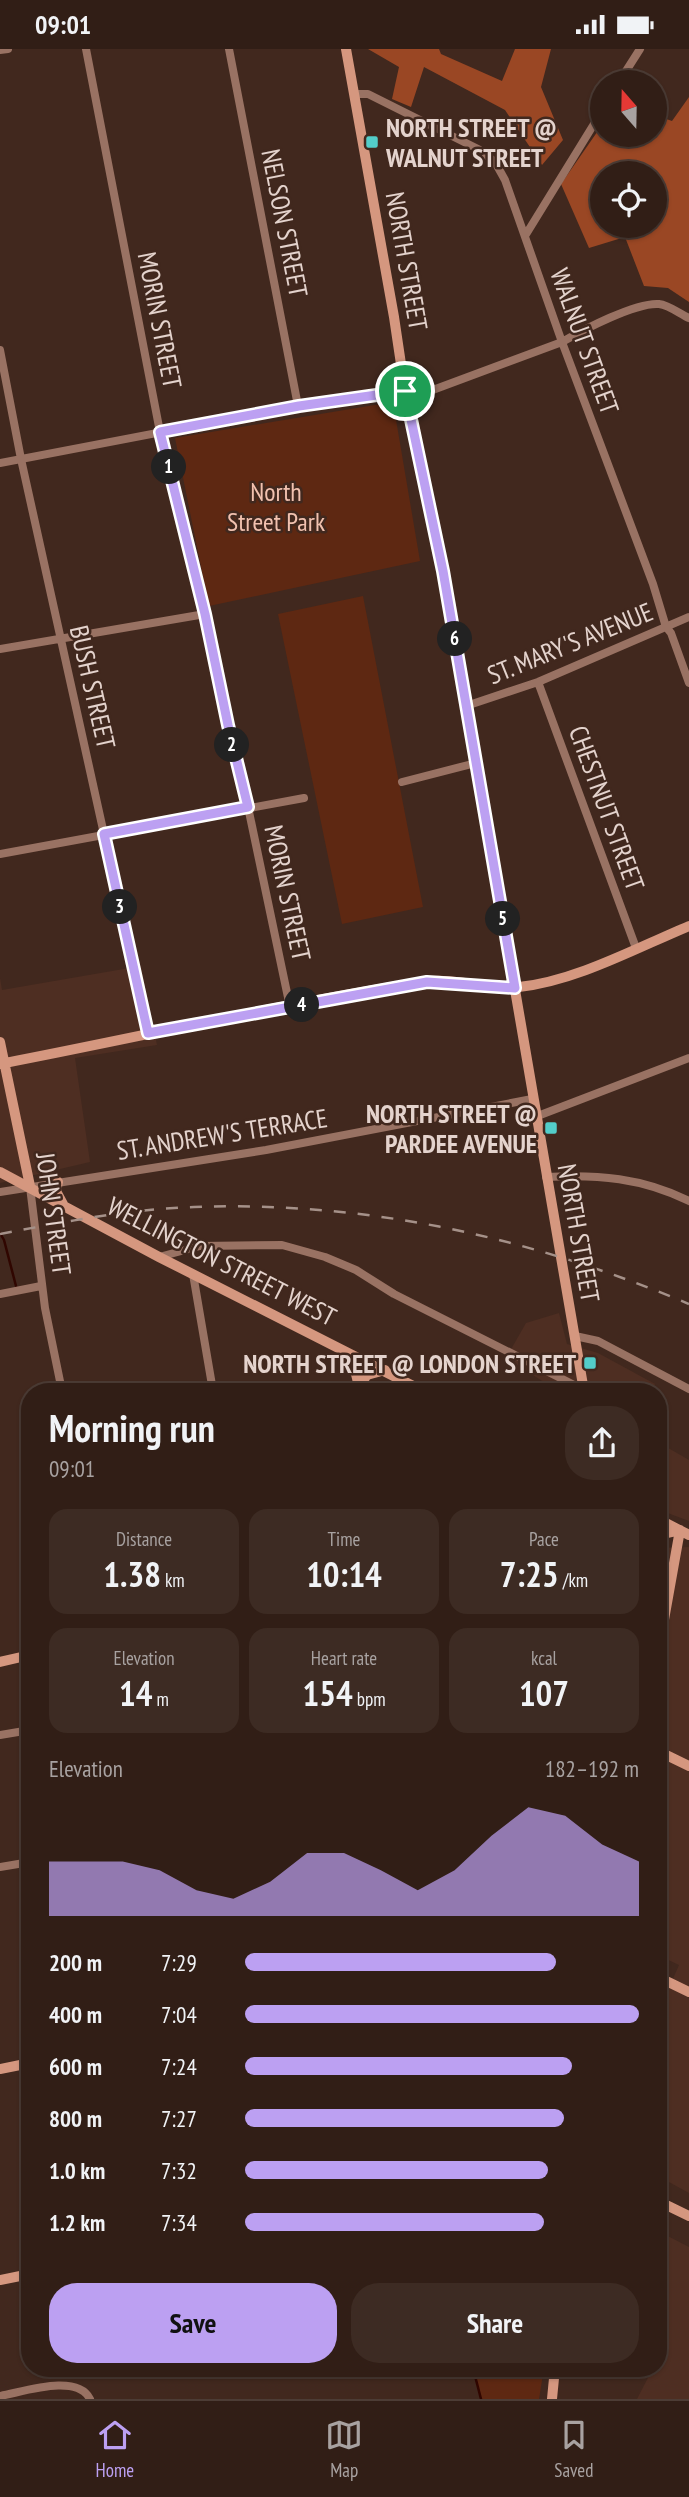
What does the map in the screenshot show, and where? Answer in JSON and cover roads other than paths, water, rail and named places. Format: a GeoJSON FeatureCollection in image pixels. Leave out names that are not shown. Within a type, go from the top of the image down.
{"type":"FeatureCollection","features":[{"type":"Feature","properties":{"kind":"main road","name":"NORTH STREET"},"geometry":{"type":"LineString","coordinates":[[346,49],[405,391],[443,571],[583,1383]]}},
{"type":"Feature","properties":{"kind":"main road"},"geometry":{"type":"LineString","coordinates":[[2,1064],[148,1033],[427,982],[515,988],[542,984],[689,926]]}},
{"type":"Feature","properties":{"kind":"main road","name":"JOHN STREET"},"geometry":{"type":"LineString","coordinates":[[0,1042],[2,1064],[30,1186]]}},
{"type":"Feature","properties":{"kind":"main road","name":"WELLINGTON STREET WEST"},"geometry":{"type":"LineString","coordinates":[[0,1172],[159,1257],[409,1383]]}},
{"type":"Feature","properties":{"kind":"main road"},"geometry":{"type":"LineString","coordinates":[[58,1182],[56,1191],[63,1204]]}},
{"type":"Feature","properties":{"kind":"main road"},"geometry":{"type":"LineString","coordinates":[[338,1348],[351,1363],[357,1383]]}},
{"type":"Feature","properties":{"kind":"main road"},"geometry":{"type":"LineString","coordinates":[[362,1383],[367,1375],[385,1370]]}},
{"type":"Feature","properties":{"kind":"main road"},"geometry":{"type":"LineString","coordinates":[[667,1524],[684,1533],[667,1605]]}},
{"type":"Feature","properties":{"kind":"main road"},"geometry":{"type":"LineString","coordinates":[[0,1662],[21,1657]]}},
{"type":"Feature","properties":{"kind":"main road"},"geometry":{"type":"LineString","coordinates":[[667,1755],[689,1766]]}},
{"type":"Feature","properties":{"kind":"main road"},"geometry":{"type":"LineString","coordinates":[[667,1981],[689,1992]]}},
{"type":"Feature","properties":{"kind":"main road"},"geometry":{"type":"LineString","coordinates":[[0,2069],[21,2065]]}},
{"type":"Feature","properties":{"kind":"main road"},"geometry":{"type":"LineString","coordinates":[[667,2205],[689,2216]]}},
{"type":"Feature","properties":{"kind":"main road"},"geometry":{"type":"LineString","coordinates":[[0,2280],[21,2276]]}},
{"type":"Feature","properties":{"kind":"main road"},"geometry":{"type":"LineString","coordinates":[[552,2399],[554,2377]]}},
{"type":"Feature","properties":{"kind":"street"},"geometry":{"type":"LineString","coordinates":[[0,50],[8,49]]}},
{"type":"Feature","properties":{"kind":"street","name":"MORIN STREET"},"geometry":{"type":"LineString","coordinates":[[86,49],[160,432],[205,614],[290,1007]]}},
{"type":"Feature","properties":{"kind":"street","name":"NELSON STREET"},"geometry":{"type":"LineString","coordinates":[[229,49],[299,406]]}},
{"type":"Feature","properties":{"kind":"street"},"geometry":{"type":"LineString","coordinates":[[627,70],[640,49]]}},
{"type":"Feature","properties":{"kind":"street","name":"WALNUT STREET"},"geometry":{"type":"LineString","coordinates":[[354,94],[368,94],[478,149],[495,162],[505,180],[562,342],[653,583],[666,627],[671,633],[689,683]]}},
{"type":"Feature","properties":{"kind":"street"},"geometry":{"type":"LineString","coordinates":[[525,236],[590,130]]}},
{"type":"Feature","properties":{"kind":"street"},"geometry":{"type":"LineString","coordinates":[[0,463],[299,406],[405,391],[422,394],[562,342],[583,329],[642,306],[661,304],[689,318]]}},
{"type":"Feature","properties":{"kind":"street","name":"BUSH STREET"},"geometry":{"type":"LineString","coordinates":[[0,350],[20,459],[148,1033]]}},
{"type":"Feature","properties":{"kind":"street"},"geometry":{"type":"LineString","coordinates":[[0,649],[205,614]]}},
{"type":"Feature","properties":{"kind":"street","name":"ST. MARY'S AVENUE"},"geometry":{"type":"LineString","coordinates":[[466,706],[538,682],[689,617]]}},
{"type":"Feature","properties":{"kind":"street","name":"CHESTNUT STREET"},"geometry":{"type":"LineString","coordinates":[[538,682],[636,948]]}},
{"type":"Feature","properties":{"kind":"street"},"geometry":{"type":"LineString","coordinates":[[402,782],[476,763]]}},
{"type":"Feature","properties":{"kind":"street"},"geometry":{"type":"LineString","coordinates":[[0,854],[304,798]]}},
{"type":"Feature","properties":{"kind":"street"},"geometry":{"type":"LineString","coordinates":[[535,1117],[688,1061]]}},
{"type":"Feature","properties":{"kind":"street","name":"ST. ANDREW'S TERRACE"},"geometry":{"type":"LineString","coordinates":[[0,1192],[266,1150],[532,1099]]}},
{"type":"Feature","properties":{"kind":"street"},"geometry":{"type":"LineString","coordinates":[[546,1177],[585,1174],[638,1181],[667,1190],[689,1201]]}},
{"type":"Feature","properties":{"kind":"street","name":"JOHN STREET"},"geometry":{"type":"LineString","coordinates":[[30,1186],[41,1286],[60,1383]]}},
{"type":"Feature","properties":{"kind":"street"},"geometry":{"type":"LineString","coordinates":[[159,1257],[200,1246],[282,1245],[324,1257],[356,1270],[394,1294],[568,1383]]}},
{"type":"Feature","properties":{"kind":"street"},"geometry":{"type":"LineString","coordinates":[[193,1274],[212,1383]]}},
{"type":"Feature","properties":{"kind":"street"},"geometry":{"type":"LineString","coordinates":[[0,1294],[41,1286]]}},
{"type":"Feature","properties":{"kind":"street"},"geometry":{"type":"LineString","coordinates":[[575,1336],[598,1341],[689,1389]]}},
{"type":"Feature","properties":{"kind":"street"},"geometry":{"type":"LineString","coordinates":[[0,1735],[21,1732]]}},
{"type":"Feature","properties":{"kind":"street"},"geometry":{"type":"LineString","coordinates":[[0,1867],[21,1864]]}},
{"type":"Feature","properties":{"kind":"street"},"geometry":{"type":"LineString","coordinates":[[0,2396],[59,2385],[74,2385],[87,2392],[90,2399]]}},
{"type":"Feature","properties":{"kind":"waterway"},"geometry":{"type":"LineString","coordinates":[[0,1233],[16,1286]]}},
{"type":"Feature","properties":{"kind":"waterway"},"geometry":{"type":"LineString","coordinates":[[475,2377],[481,2399]]}},
{"type":"Feature","properties":{"kind":"railway"},"geometry":{"type":"LineString","coordinates":[[0,1234],[97,1217],[170,1208],[259,1207],[322,1210],[385,1217],[508,1242],[629,1280],[689,1304]]}},
{"type":"Feature","properties":{"kind":"place","name":"NORTH STREET @ WALNUT STREET"},"geometry":{"type":"Point","coordinates":[372,142]}},
{"type":"Feature","properties":{"kind":"place","name":"NORTH STREET @ PARDEE AVENUE"},"geometry":{"type":"Point","coordinates":[551,1128]}},
{"type":"Feature","properties":{"kind":"place","name":"NORTH STREET @ LONDON STREET"},"geometry":{"type":"Point","coordinates":[590,1363]}},
{"type":"Feature","properties":{"kind":"park label","name":"North Street Park"},"geometry":{"type":"Point","coordinates":[276,506]}}]}
